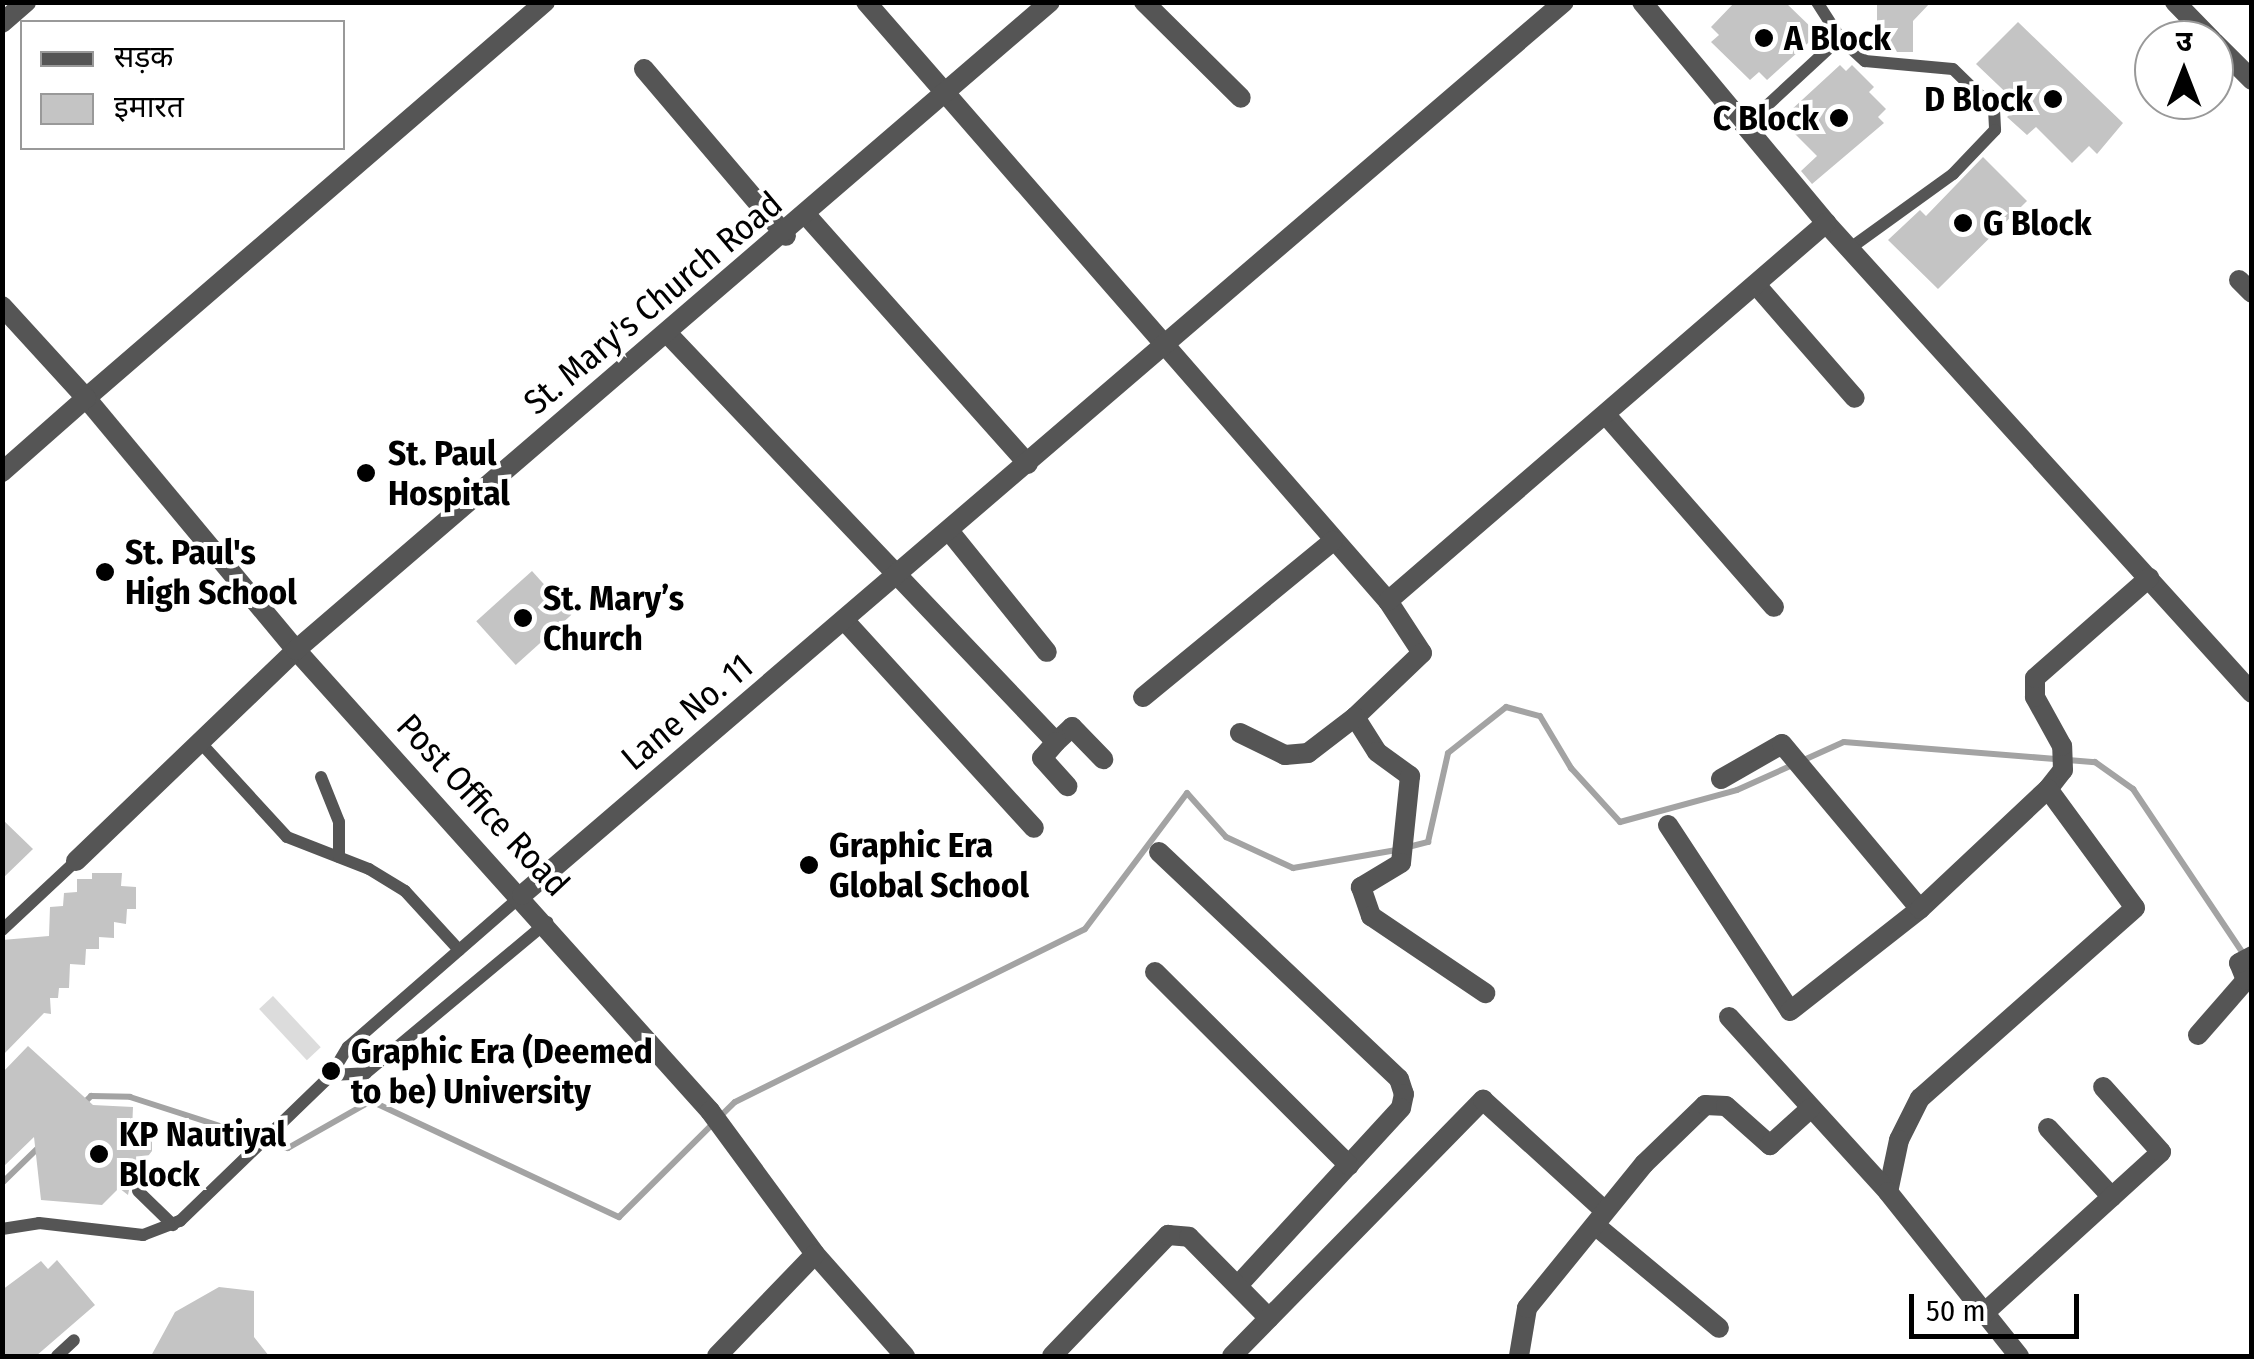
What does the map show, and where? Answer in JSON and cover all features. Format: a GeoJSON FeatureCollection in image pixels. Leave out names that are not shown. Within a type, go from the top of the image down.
{"type":"FeatureCollection","features":[{"type":"Feature","properties":{"kind":"street"},"geometry":{"type":"LineString","coordinates":[[2,23],[26,2]]}},
{"type":"Feature","properties":{"kind":"street"},"geometry":{"type":"LineString","coordinates":[[2,472],[546,2]]}},
{"type":"Feature","properties":{"kind":"street"},"geometry":{"type":"LineString","coordinates":[[866,2],[1388,601],[1422,653],[1355,717],[1308,753],[1285,755],[1240,732]]}},
{"type":"Feature","properties":{"kind":"street","name":"St. Mary's Church Road"},"geometry":{"type":"LineString","coordinates":[[76,861],[296,650],[666,333],[786,236],[1050,2]]}},
{"type":"Feature","properties":{"kind":"street"},"geometry":{"type":"LineString","coordinates":[[1144,2],[1242,98]]}},
{"type":"Feature","properties":{"kind":"street","name":"Lane No. 11"},"geometry":{"type":"LineString","coordinates":[[522,895],[1564,2]]}},
{"type":"Feature","properties":{"kind":"street"},"geometry":{"type":"LineString","coordinates":[[1642,2],[1826,223],[2252,693]]}},
{"type":"Feature","properties":{"kind":"street"},"geometry":{"type":"LineString","coordinates":[[2174,2],[2192,20]]}},
{"type":"Feature","properties":{"kind":"street"},"geometry":{"type":"LineString","coordinates":[[2234,62],[2252,80]]}},
{"type":"Feature","properties":{"kind":"street"},"geometry":{"type":"LineString","coordinates":[[644,70],[786,236]]}},
{"type":"Feature","properties":{"kind":"street"},"geometry":{"type":"LineString","coordinates":[[807,216],[1028,464]]}},
{"type":"Feature","properties":{"kind":"street"},"geometry":{"type":"LineString","coordinates":[[1388,601],[1758,287],[1826,223]]}},
{"type":"Feature","properties":{"kind":"street"},"geometry":{"type":"LineString","coordinates":[[1758,287],[1855,398]]}},
{"type":"Feature","properties":{"kind":"street","name":"Post Office Road"},"geometry":{"type":"LineString","coordinates":[[2,306],[86,398],[296,650],[547,922],[710,1111],[816,1254],[906,1356]]}},
{"type":"Feature","properties":{"kind":"street"},"geometry":{"type":"LineString","coordinates":[[666,333],[894,580],[1056,742]]}},
{"type":"Feature","properties":{"kind":"street"},"geometry":{"type":"LineString","coordinates":[[1606,415],[1774,607]]}},
{"type":"Feature","properties":{"kind":"street"},"geometry":{"type":"LineString","coordinates":[[950,532],[1047,652]]}},
{"type":"Feature","properties":{"kind":"street"},"geometry":{"type":"LineString","coordinates":[[1142,697],[1333,540]]}},
{"type":"Feature","properties":{"kind":"street"},"geometry":{"type":"LineString","coordinates":[[1668,825],[1790,1011],[1920,909],[2048,789],[2063,770],[2062,746],[2034,697],[2034,678],[2148,578]]}},
{"type":"Feature","properties":{"kind":"street"},"geometry":{"type":"LineString","coordinates":[[845,621],[1034,828]]}},
{"type":"Feature","properties":{"kind":"street"},"geometry":{"type":"LineString","coordinates":[[1355,717],[1377,752],[1410,776],[1401,863],[1361,887],[1371,916],[1485,993]]}},
{"type":"Feature","properties":{"kind":"street"},"geometry":{"type":"LineString","coordinates":[[1067,786],[1042,758],[1072,727],[1103,759]]}},
{"type":"Feature","properties":{"kind":"street"},"geometry":{"type":"LineString","coordinates":[[1721,780],[1782,744],[1920,909]]}},
{"type":"Feature","properties":{"kind":"street"},"geometry":{"type":"LineString","coordinates":[[1888,1192],[1899,1140],[1920,1098],[2136,908],[2048,789]]}},
{"type":"Feature","properties":{"kind":"street"},"geometry":{"type":"LineString","coordinates":[[1159,852],[1399,1079],[1401,1108],[1240,1283]]}},
{"type":"Feature","properties":{"kind":"street"},"geometry":{"type":"LineString","coordinates":[[2198,1035],[2246,980],[2245,959]]}},
{"type":"Feature","properties":{"kind":"street"},"geometry":{"type":"LineString","coordinates":[[1155,972],[1348,1165]]}},
{"type":"Feature","properties":{"kind":"street"},"geometry":{"type":"LineString","coordinates":[[1729,1018],[1888,1192],[2018,1356]]}},
{"type":"Feature","properties":{"kind":"street"},"geometry":{"type":"LineString","coordinates":[[1982,1315],[2161,1152],[2103,1087]]}},
{"type":"Feature","properties":{"kind":"street"},"geometry":{"type":"LineString","coordinates":[[1232,1356],[1484,1100],[1600,1218],[1718,1328]]}},
{"type":"Feature","properties":{"kind":"street"},"geometry":{"type":"LineString","coordinates":[[1519,1356],[1527,1308],[1600,1218],[1705,1105],[1726,1106],[1770,1145],[1811,1108]]}},
{"type":"Feature","properties":{"kind":"street"},"geometry":{"type":"LineString","coordinates":[[2048,1128],[2112,1197]]}},
{"type":"Feature","properties":{"kind":"street"},"geometry":{"type":"LineString","coordinates":[[1052,1356],[1168,1235],[1189,1236],[1240,1283],[1269,1318]]}},
{"type":"Feature","properties":{"kind":"street"},"geometry":{"type":"LineString","coordinates":[[718,1356],[816,1254]]}},
{"type":"Feature","properties":{"kind":"lane"},"geometry":{"type":"LineString","coordinates":[[1818,2],[1840,38],[1865,61],[1953,69],[1994,109],[1994,130],[1953,174],[1849,248]]}},
{"type":"Feature","properties":{"kind":"lane"},"geometry":{"type":"LineString","coordinates":[[1745,126],[1840,38]]}},
{"type":"Feature","properties":{"kind":"lane"},"geometry":{"type":"LineString","coordinates":[[199,740],[287,838],[340,857],[404,891],[458,950]]}},
{"type":"Feature","properties":{"kind":"lane"},"geometry":{"type":"LineString","coordinates":[[321,777],[339,822],[340,857]]}},
{"type":"Feature","properties":{"kind":"lane"},"geometry":{"type":"LineString","coordinates":[[2,930],[76,861]]}},
{"type":"Feature","properties":{"kind":"lane"},"geometry":{"type":"LineString","coordinates":[[2,1228],[40,1224],[143,1236],[174,1225],[331,1075],[348,1047],[522,895]]}},
{"type":"Feature","properties":{"kind":"lane"},"geometry":{"type":"LineString","coordinates":[[331,1075],[366,1073],[547,922]]}},
{"type":"Feature","properties":{"kind":"lane"},"geometry":{"type":"LineString","coordinates":[[138,1191],[174,1225]]}},
{"type":"Feature","properties":{"kind":"lane"},"geometry":{"type":"LineString","coordinates":[[57,1356],[74,1340]]}},
{"type":"Feature","properties":{"kind":"shaded area"},"geometry":{"type":"Polygon","coordinates":[[[273,996],[321,1047],[307,1060],[259,1009],[273,996]]]}},
{"type":"Feature","properties":{"kind":"building","name":"A Block"},"geometry":{"type":"Polygon","coordinates":[[[1735,2],[1785,2],[1818,34],[1767,80],[1759,72],[1750,80],[1711,42],[1719,35],[1711,27],[1735,2]]]}},
{"type":"Feature","properties":{"kind":"building"},"geometry":{"type":"Polygon","coordinates":[[[1877,2],[1931,2],[1913,21],[1913,52],[1877,52],[1877,2]]]}},
{"type":"Feature","properties":{"kind":"building","name":"D Block"},"geometry":{"type":"Polygon","coordinates":[[[2018,22],[2123,123],[2097,154],[2089,146],[2072,163],[2036,127],[2027,135],[2007,117],[2019,105],[1976,64],[2018,22]]]}},
{"type":"Feature","properties":{"kind":"building","name":"C Block"},"geometry":{"type":"Polygon","coordinates":[[[1840,65],[1846,71],[1852,65],[1874,87],[1869,92],[1886,109],[1878,117],[1884,123],[1812,184],[1801,171],[1817,156],[1790,129],[1799,120],[1790,111],[1840,65]]]}},
{"type":"Feature","properties":{"kind":"building","name":"G Block"},"geometry":{"type":"Polygon","coordinates":[[[1983,157],[2027,201],[1938,289],[1888,240],[1920,210],[1926,216],[1983,157]]]}},
{"type":"Feature","properties":{"kind":"building","name":"St. Mary’s Church"},"geometry":{"type":"Polygon","coordinates":[[[532,571],[571,615],[516,665],[476,621],[532,571]]]}},
{"type":"Feature","properties":{"kind":"building"},"geometry":{"type":"Polygon","coordinates":[[[2,819],[33,849],[2,879],[2,819]]]}},
{"type":"Feature","properties":{"kind":"building"},"geometry":{"type":"Polygon","coordinates":[[[92,873],[122,873],[121,886],[136,887],[136,909],[127,909],[126,924],[114,922],[114,938],[99,937],[99,949],[86,949],[85,965],[70,964],[69,988],[59,988],[58,998],[50,998],[51,1014],[44,1013],[2,1056],[2,940],[49,936],[50,907],[63,906],[64,893],[77,892],[77,879],[92,879],[92,873]]]}},
{"type":"Feature","properties":{"kind":"building","name":"KP Nautiyal Block"},"geometry":{"type":"Polygon","coordinates":[[[28,1046],[93,1105],[133,1107],[132,1130],[152,1131],[152,1151],[138,1169],[147,1175],[130,1185],[128,1195],[119,1188],[102,1205],[41,1200],[34,1137],[2,1168],[2,1073],[28,1046]]]}},
{"type":"Feature","properties":{"kind":"building"},"geometry":{"type":"Polygon","coordinates":[[[57,1260],[95,1305],[36,1356],[2,1356],[2,1290],[41,1261],[48,1269],[57,1260]]]}},
{"type":"Feature","properties":{"kind":"building"},"geometry":{"type":"Polygon","coordinates":[[[219,1287],[254,1291],[254,1337],[269,1356],[151,1356],[175,1312],[219,1287]]]}},
{"type":"Feature","properties":{"kind":"waterway"},"geometry":{"type":"LineString","coordinates":[[1408,847],[1428,842],[1448,753],[1506,707],[1540,716],[1571,768],[1620,822],[1737,790],[1844,742],[2095,762],[2133,789],[2245,956]]}},
{"type":"Feature","properties":{"kind":"waterway"},"geometry":{"type":"LineString","coordinates":[[82,1105],[91,1096],[130,1097],[288,1148],[371,1101],[619,1217],[735,1102],[1085,929],[1187,793],[1226,837],[1293,868],[1396,850]]}},
{"type":"Feature","properties":{"kind":"waterway"},"geometry":{"type":"LineString","coordinates":[[2,1183],[41,1145]]}},
{"type":"Feature","properties":{"kind":"place","name":"A Block"},"geometry":{"type":"Point","coordinates":[1764,38]}},
{"type":"Feature","properties":{"kind":"place","name":"D Block"},"geometry":{"type":"Point","coordinates":[2053,99]}},
{"type":"Feature","properties":{"kind":"place","name":"C Block"},"geometry":{"type":"Point","coordinates":[1839,118]}},
{"type":"Feature","properties":{"kind":"place","name":"G Block"},"geometry":{"type":"Point","coordinates":[1963,223]}},
{"type":"Feature","properties":{"kind":"place","name":"St. Paul Hospital"},"geometry":{"type":"Point","coordinates":[366,473]}},
{"type":"Feature","properties":{"kind":"place","name":"St. Paul's High School"},"geometry":{"type":"Point","coordinates":[105,572]}},
{"type":"Feature","properties":{"kind":"place","name":"St. Mary’s Church"},"geometry":{"type":"Point","coordinates":[523,618]}},
{"type":"Feature","properties":{"kind":"place","name":"Graphic Era Global School"},"geometry":{"type":"Point","coordinates":[809,865]}},
{"type":"Feature","properties":{"kind":"place","name":"Graphic Era (Deemed to be) University"},"geometry":{"type":"Point","coordinates":[331,1071]}},
{"type":"Feature","properties":{"kind":"place","name":"KP Nautiyal Block"},"geometry":{"type":"Point","coordinates":[99,1154]}}]}
